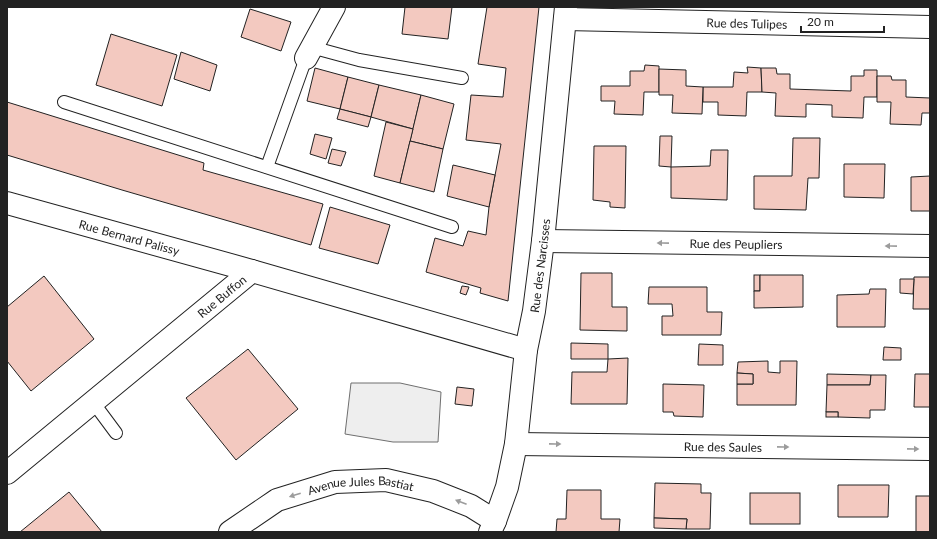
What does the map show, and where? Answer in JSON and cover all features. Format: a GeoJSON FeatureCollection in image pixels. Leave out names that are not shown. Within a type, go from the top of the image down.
{"type":"FeatureCollection","features":[{"type":"Feature","properties":{"kind":"street"},"geometry":{"type":"LineString","coordinates":[[309,52],[334,7]]}},
{"type":"Feature","properties":{"kind":"street","name":"Rue des Tulipes"},"geometry":{"type":"LineString","coordinates":[[565,13],[930,27]]}},
{"type":"Feature","properties":{"kind":"street","name":"Rue des Narcisses"},"geometry":{"type":"LineString","coordinates":[[492,526],[507,487],[516,444],[526,350],[534,311],[543,241],[565,13]]}},
{"type":"Feature","properties":{"kind":"street","name":"Rue Bernard Palissy"},"geometry":{"type":"LineString","coordinates":[[7,203],[252,271]]}},
{"type":"Feature","properties":{"kind":"street","name":"Rue des Peupliers"},"geometry":{"type":"LineString","coordinates":[[543,241],[930,246]]}},
{"type":"Feature","properties":{"kind":"street","name":"Rue Buffon"},"geometry":{"type":"LineString","coordinates":[[8,471],[252,271],[526,350]]}},
{"type":"Feature","properties":{"kind":"street","name":"Rue des Saules"},"geometry":{"type":"LineString","coordinates":[[516,444],[930,449]]}},
{"type":"Feature","properties":{"kind":"street","name":"Avenue Jules Bastiat"},"geometry":{"type":"LineString","coordinates":[[230,532],[277,500],[335,482],[386,480],[433,491],[471,506],[492,526]]}},
{"type":"Feature","properties":{"kind":"lane"},"geometry":{"type":"LineString","coordinates":[[267,168],[309,52],[462,78]]}},
{"type":"Feature","properties":{"kind":"lane"},"geometry":{"type":"LineString","coordinates":[[64,102],[452,227]]}},
{"type":"Feature","properties":{"kind":"lane"},"geometry":{"type":"LineString","coordinates":[[93,402],[116,433]]}},
{"type":"Feature","properties":{"kind":"shaded area"},"geometry":{"type":"Polygon","coordinates":[[[351,383],[400,383],[441,392],[438,442],[393,442],[345,434],[351,383]]]}},
{"type":"Feature","properties":{"kind":"building"},"geometry":{"type":"Polygon","coordinates":[[[405,7],[452,7],[448,39],[402,34],[405,7]]]}},
{"type":"Feature","properties":{"kind":"building"},"geometry":{"type":"Polygon","coordinates":[[[487,7],[539,7],[508,301],[480,293],[481,288],[426,272],[435,238],[463,246],[468,231],[486,235],[489,207],[501,144],[466,140],[471,95],[503,97],[506,68],[478,64],[487,7]]]}},
{"type":"Feature","properties":{"kind":"building"},"geometry":{"type":"Polygon","coordinates":[[[250,9],[291,22],[281,51],[241,37],[250,9]]]}},
{"type":"Feature","properties":{"kind":"building"},"geometry":{"type":"Polygon","coordinates":[[[111,34],[177,55],[162,106],[96,85],[111,34]]]}},
{"type":"Feature","properties":{"kind":"building"},"geometry":{"type":"Polygon","coordinates":[[[181,52],[217,65],[210,91],[174,79],[181,52]]]}},
{"type":"Feature","properties":{"kind":"building"},"geometry":{"type":"Polygon","coordinates":[[[645,65],[659,66],[659,92],[644,92],[643,115],[614,114],[615,101],[601,101],[601,86],[630,86],[630,71],[644,71],[645,65]]]}},
{"type":"Feature","properties":{"kind":"building"},"geometry":{"type":"Polygon","coordinates":[[[747,67],[761,68],[762,92],[747,92],[746,116],[718,115],[718,102],[703,102],[703,87],[733,87],[734,72],[748,73],[747,67]]]}},
{"type":"Feature","properties":{"kind":"building"},"geometry":{"type":"Polygon","coordinates":[[[315,68],[348,77],[340,109],[307,101],[315,68]]]}},
{"type":"Feature","properties":{"kind":"building"},"geometry":{"type":"Polygon","coordinates":[[[761,68],[776,68],[777,74],[790,74],[790,89],[851,91],[851,76],[864,76],[864,70],[877,70],[877,97],[864,97],[863,118],[832,117],[832,105],[806,104],[806,117],[775,116],[776,93],[762,92],[761,68]]]}},
{"type":"Feature","properties":{"kind":"building"},"geometry":{"type":"Polygon","coordinates":[[[659,69],[686,70],[686,86],[703,87],[702,114],[672,113],[673,95],[659,95],[659,69]]]}},
{"type":"Feature","properties":{"kind":"building"},"geometry":{"type":"Polygon","coordinates":[[[877,76],[891,76],[892,80],[906,80],[906,97],[930,98],[930,113],[922,113],[921,125],[890,124],[891,102],[877,102],[877,76]]]}},
{"type":"Feature","properties":{"kind":"building"},"geometry":{"type":"Polygon","coordinates":[[[348,77],[379,85],[371,117],[340,109],[348,77]]]}},
{"type":"Feature","properties":{"kind":"building"},"geometry":{"type":"Polygon","coordinates":[[[379,85],[421,95],[413,129],[371,117],[379,85]]]}},
{"type":"Feature","properties":{"kind":"building"},"geometry":{"type":"Polygon","coordinates":[[[421,95],[454,104],[443,149],[410,141],[421,95]]]}},
{"type":"Feature","properties":{"kind":"building"},"geometry":{"type":"Polygon","coordinates":[[[7,102],[204,163],[203,170],[323,204],[311,245],[7,155],[7,102]]]}},
{"type":"Feature","properties":{"kind":"building"},"geometry":{"type":"Polygon","coordinates":[[[340,109],[371,117],[368,127],[337,119],[340,109]]]}},
{"type":"Feature","properties":{"kind":"building"},"geometry":{"type":"Polygon","coordinates":[[[386,122],[413,129],[400,183],[374,176],[386,122]]]}},
{"type":"Feature","properties":{"kind":"building"},"geometry":{"type":"Polygon","coordinates":[[[315,134],[332,138],[326,159],[310,154],[315,134]]]}},
{"type":"Feature","properties":{"kind":"building"},"geometry":{"type":"Polygon","coordinates":[[[660,136],[672,136],[671,167],[659,166],[660,136]]]}},
{"type":"Feature","properties":{"kind":"building"},"geometry":{"type":"Polygon","coordinates":[[[793,138],[820,138],[819,178],[808,178],[806,210],[754,209],[754,176],[792,176],[793,138]]]}},
{"type":"Feature","properties":{"kind":"building"},"geometry":{"type":"Polygon","coordinates":[[[410,141],[443,149],[434,192],[400,183],[410,141]]]}},
{"type":"Feature","properties":{"kind":"building"},"geometry":{"type":"Polygon","coordinates":[[[594,146],[626,146],[625,208],[610,207],[610,202],[593,200],[594,146]]]}},
{"type":"Feature","properties":{"kind":"building"},"geometry":{"type":"Polygon","coordinates":[[[332,149],[346,152],[341,166],[328,163],[332,149]]]}},
{"type":"Feature","properties":{"kind":"building"},"geometry":{"type":"Polygon","coordinates":[[[711,150],[728,150],[727,200],[671,198],[671,167],[710,166],[711,150]]]}},
{"type":"Feature","properties":{"kind":"building"},"geometry":{"type":"Polygon","coordinates":[[[844,164],[885,164],[884,198],[844,197],[844,164]]]}},
{"type":"Feature","properties":{"kind":"building"},"geometry":{"type":"Polygon","coordinates":[[[453,165],[495,175],[489,207],[447,196],[453,165]]]}},
{"type":"Feature","properties":{"kind":"building"},"geometry":{"type":"Polygon","coordinates":[[[930,176],[930,211],[911,211],[911,177],[930,176]]]}},
{"type":"Feature","properties":{"kind":"building"},"geometry":{"type":"Polygon","coordinates":[[[330,207],[390,225],[378,264],[319,248],[330,207]]]}},
{"type":"Feature","properties":{"kind":"building"},"geometry":{"type":"Polygon","coordinates":[[[581,273],[612,273],[612,307],[627,307],[627,331],[580,330],[581,273]]]}},
{"type":"Feature","properties":{"kind":"building"},"geometry":{"type":"Polygon","coordinates":[[[754,275],[760,275],[760,291],[754,291],[754,275]]]}},
{"type":"Feature","properties":{"kind":"building"},"geometry":{"type":"Polygon","coordinates":[[[760,275],[803,275],[803,307],[754,308],[754,291],[760,291],[760,275]]]}},
{"type":"Feature","properties":{"kind":"building"},"geometry":{"type":"Polygon","coordinates":[[[44,276],[94,339],[31,391],[7,361],[7,307],[44,276]]]}},
{"type":"Feature","properties":{"kind":"building"},"geometry":{"type":"Polygon","coordinates":[[[914,277],[930,277],[930,309],[913,309],[914,277]]]}},
{"type":"Feature","properties":{"kind":"building"},"geometry":{"type":"Polygon","coordinates":[[[900,279],[914,279],[913,294],[900,293],[900,279]]]}},
{"type":"Feature","properties":{"kind":"building"},"geometry":{"type":"Polygon","coordinates":[[[462,286],[469,287],[466,295],[460,293],[462,286]]]}},
{"type":"Feature","properties":{"kind":"building"},"geometry":{"type":"Polygon","coordinates":[[[649,287],[707,287],[707,312],[722,312],[721,335],[662,335],[662,316],[673,316],[672,304],[648,304],[649,287]]]}},
{"type":"Feature","properties":{"kind":"building"},"geometry":{"type":"Polygon","coordinates":[[[870,289],[886,289],[885,327],[837,327],[837,295],[869,294],[870,289]]]}},
{"type":"Feature","properties":{"kind":"building"},"geometry":{"type":"Polygon","coordinates":[[[571,343],[608,344],[608,359],[571,359],[571,343]]]}},
{"type":"Feature","properties":{"kind":"building"},"geometry":{"type":"Polygon","coordinates":[[[699,344],[723,345],[723,365],[698,365],[699,344]]]}},
{"type":"Feature","properties":{"kind":"building"},"geometry":{"type":"Polygon","coordinates":[[[884,347],[901,348],[901,360],[883,360],[884,347]]]}},
{"type":"Feature","properties":{"kind":"building"},"geometry":{"type":"Polygon","coordinates":[[[248,349],[298,409],[236,460],[186,398],[248,349]]]}},
{"type":"Feature","properties":{"kind":"building"},"geometry":{"type":"Polygon","coordinates":[[[628,358],[627,404],[571,404],[572,372],[607,372],[608,359],[628,358]]]}},
{"type":"Feature","properties":{"kind":"building"},"geometry":{"type":"Polygon","coordinates":[[[768,361],[768,372],[780,373],[780,361],[797,361],[796,405],[737,405],[737,384],[753,384],[753,374],[737,373],[738,362],[768,361]]]}},
{"type":"Feature","properties":{"kind":"building"},"geometry":{"type":"Polygon","coordinates":[[[737,373],[753,374],[753,384],[737,384],[737,373]]]}},
{"type":"Feature","properties":{"kind":"building"},"geometry":{"type":"Polygon","coordinates":[[[827,374],[871,375],[870,385],[827,385],[827,374]]]}},
{"type":"Feature","properties":{"kind":"building"},"geometry":{"type":"Polygon","coordinates":[[[915,374],[930,374],[930,407],[914,407],[915,374]]]}},
{"type":"Feature","properties":{"kind":"building"},"geometry":{"type":"Polygon","coordinates":[[[871,375],[886,375],[885,410],[870,410],[870,418],[838,417],[838,412],[826,412],[827,385],[870,385],[871,375]]]}},
{"type":"Feature","properties":{"kind":"building"},"geometry":{"type":"Polygon","coordinates":[[[663,384],[704,385],[703,417],[674,416],[673,412],[663,412],[663,384]]]}},
{"type":"Feature","properties":{"kind":"building"},"geometry":{"type":"Polygon","coordinates":[[[457,387],[474,389],[472,406],[455,404],[457,387]]]}},
{"type":"Feature","properties":{"kind":"building"},"geometry":{"type":"Polygon","coordinates":[[[826,412],[838,412],[838,417],[826,417],[826,412]]]}},
{"type":"Feature","properties":{"kind":"building"},"geometry":{"type":"Polygon","coordinates":[[[655,483],[701,484],[701,493],[711,493],[710,529],[686,529],[687,519],[654,518],[655,483]]]}},
{"type":"Feature","properties":{"kind":"building"},"geometry":{"type":"Polygon","coordinates":[[[838,485],[889,485],[888,517],[838,517],[838,485]]]}},
{"type":"Feature","properties":{"kind":"building"},"geometry":{"type":"Polygon","coordinates":[[[567,490],[601,490],[601,519],[620,519],[619,532],[556,532],[557,519],[566,519],[567,490]]]}},
{"type":"Feature","properties":{"kind":"building"},"geometry":{"type":"Polygon","coordinates":[[[69,492],[102,532],[20,532],[69,492]]]}},
{"type":"Feature","properties":{"kind":"building"},"geometry":{"type":"Polygon","coordinates":[[[750,493],[800,493],[800,524],[750,524],[750,493]]]}},
{"type":"Feature","properties":{"kind":"building"},"geometry":{"type":"Polygon","coordinates":[[[916,496],[930,496],[930,532],[916,532],[916,496]]]}},
{"type":"Feature","properties":{"kind":"building"},"geometry":{"type":"Polygon","coordinates":[[[654,518],[687,519],[686,529],[654,528],[654,518]]]}}]}
